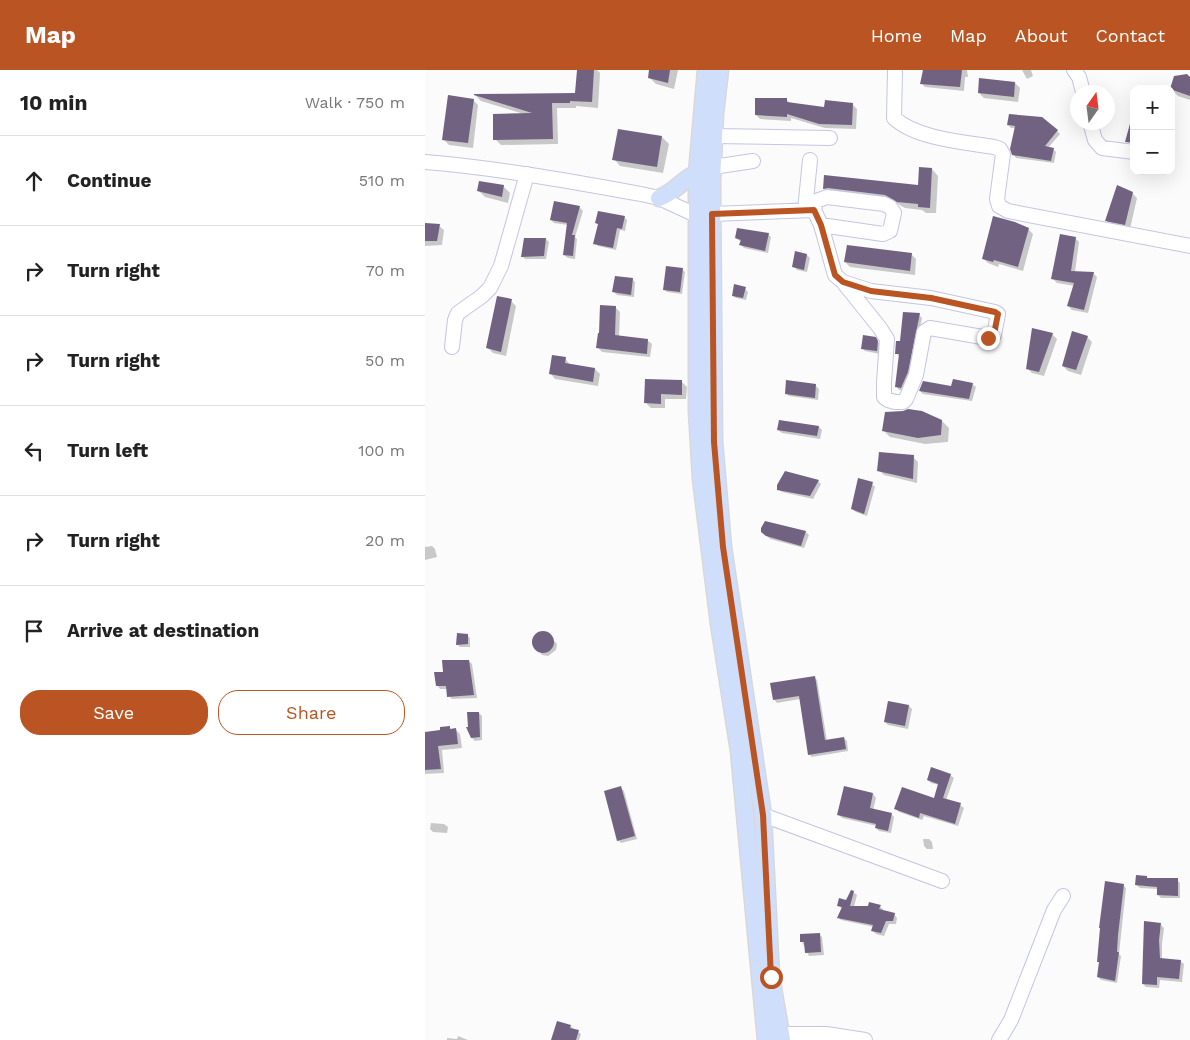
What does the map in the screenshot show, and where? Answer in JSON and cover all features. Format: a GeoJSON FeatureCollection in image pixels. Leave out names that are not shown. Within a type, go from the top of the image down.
{"type":"FeatureCollection","features":[{"type":"Feature","properties":{"kind":"main road"},"geometry":{"type":"LineString","coordinates":[[706,70],[705,215],[717,485],[723,547],[763,815],[774,1036]]}},
{"type":"Feature","properties":{"kind":"main road"},"geometry":{"type":"LineString","coordinates":[[705,170],[714,136],[720,70]]}},
{"type":"Feature","properties":{"kind":"main road"},"geometry":{"type":"LineString","coordinates":[[659,198],[676,190],[687,178],[705,170]]}},
{"type":"Feature","properties":{"kind":"main road"},"geometry":{"type":"LineString","coordinates":[[705,215],[697,411],[701,478],[719,624],[739,751],[751,889],[774,1036]]}},
{"type":"Feature","properties":{"kind":"street"},"geometry":{"type":"LineString","coordinates":[[895,70],[894,118],[899,123],[916,131],[951,140],[994,146],[1000,149],[1003,154],[997,200],[999,206],[1007,211],[1190,246]]}},
{"type":"Feature","properties":{"kind":"street"},"geometry":{"type":"LineString","coordinates":[[1074,70],[1079,77],[1081,85]]}},
{"type":"Feature","properties":{"kind":"street"},"geometry":{"type":"LineString","coordinates":[[1092,130],[1095,140],[1102,148],[1130,152]]}},
{"type":"Feature","properties":{"kind":"street"},"geometry":{"type":"LineString","coordinates":[[714,136],[830,138]]}},
{"type":"Feature","properties":{"kind":"street"},"geometry":{"type":"LineString","coordinates":[[810,160],[810,210],[821,225],[835,275],[843,282],[887,339],[884,382],[885,397],[888,400],[903,402],[906,399],[916,375],[924,332],[927,329],[988,338],[994,334],[998,314],[995,312],[931,298],[871,291],[843,282]]}},
{"type":"Feature","properties":{"kind":"street"},"geometry":{"type":"LineString","coordinates":[[705,170],[753,161]]}},
{"type":"Feature","properties":{"kind":"street"},"geometry":{"type":"LineString","coordinates":[[425,162],[479,166],[659,198],[705,215],[810,210]]}},
{"type":"Feature","properties":{"kind":"street"},"geometry":{"type":"LineString","coordinates":[[452,346],[455,320],[458,313],[490,288],[501,266],[527,174]]}},
{"type":"Feature","properties":{"kind":"street"},"geometry":{"type":"LineString","coordinates":[[810,210],[816,201],[827,197],[884,204],[895,213],[890,231],[883,234],[821,225]]}},
{"type":"Feature","properties":{"kind":"street"},"geometry":{"type":"LineString","coordinates":[[763,815],[942,881]]}},
{"type":"Feature","properties":{"kind":"street"},"geometry":{"type":"LineString","coordinates":[[999,1040],[1011,1020],[1054,910],[1063,896]]}},
{"type":"Feature","properties":{"kind":"street"},"geometry":{"type":"LineString","coordinates":[[774,1036],[826,1034],[865,1040]]}},
{"type":"Feature","properties":{"kind":"building"},"geometry":{"type":"Polygon","coordinates":[[[577,70],[594,70],[592,102],[570,101],[570,103],[552,103],[553,139],[493,140],[493,114],[532,113],[474,94],[575,93],[577,70]]]}},
{"type":"Feature","properties":{"kind":"building"},"geometry":{"type":"Polygon","coordinates":[[[649,70],[670,70],[668,83],[648,78],[649,70]]]}},
{"type":"Feature","properties":{"kind":"building"},"geometry":{"type":"Polygon","coordinates":[[[923,70],[962,70],[960,87],[920,84],[923,70]]]}},
{"type":"Feature","properties":{"kind":"building"},"geometry":{"type":"Polygon","coordinates":[[[1187,74],[1190,77],[1190,96],[1175,91],[1175,85],[1171,85],[1174,76],[1187,74]]]}},
{"type":"Feature","properties":{"kind":"building"},"geometry":{"type":"Polygon","coordinates":[[[979,78],[1015,82],[1014,97],[978,93],[979,78]]]}},
{"type":"Feature","properties":{"kind":"building"},"geometry":{"type":"Polygon","coordinates":[[[448,95],[474,99],[468,143],[442,140],[448,95]]]}},
{"type":"Feature","properties":{"kind":"building"},"geometry":{"type":"Polygon","coordinates":[[[755,98],[787,98],[787,102],[824,107],[825,100],[853,103],[852,125],[819,124],[787,114],[787,117],[755,115],[755,98]]]}},
{"type":"Feature","properties":{"kind":"building"},"geometry":{"type":"Polygon","coordinates":[[[1009,114],[1042,117],[1058,130],[1045,146],[1054,148],[1051,161],[1012,155],[1010,149],[1015,126],[1007,125],[1009,114]]]}},
{"type":"Feature","properties":{"kind":"building"},"geometry":{"type":"Polygon","coordinates":[[[1130,124],[1130,143],[1125,142],[1130,124]]]}},
{"type":"Feature","properties":{"kind":"building"},"geometry":{"type":"Polygon","coordinates":[[[618,129],[662,136],[657,167],[612,160],[618,129]]]}},
{"type":"Feature","properties":{"kind":"building"},"geometry":{"type":"Polygon","coordinates":[[[919,167],[932,168],[930,208],[918,207],[918,204],[897,202],[885,195],[823,189],[824,175],[918,185],[919,167]]]}},
{"type":"Feature","properties":{"kind":"building"},"geometry":{"type":"Polygon","coordinates":[[[479,181],[504,185],[502,197],[477,191],[479,181]]]}},
{"type":"Feature","properties":{"kind":"building"},"geometry":{"type":"Polygon","coordinates":[[[1117,185],[1133,192],[1125,225],[1105,221],[1117,185]]]}},
{"type":"Feature","properties":{"kind":"building"},"geometry":{"type":"Polygon","coordinates":[[[554,201],[580,206],[572,235],[575,235],[573,256],[563,255],[567,223],[550,220],[554,201]]]}},
{"type":"Feature","properties":{"kind":"building"},"geometry":{"type":"Polygon","coordinates":[[[598,211],[625,216],[622,229],[617,228],[613,248],[593,244],[598,224],[595,223],[598,211]]]}},
{"type":"Feature","properties":{"kind":"building"},"geometry":{"type":"Polygon","coordinates":[[[993,216],[1029,228],[1018,267],[994,260],[993,262],[982,259],[993,216]]]}},
{"type":"Feature","properties":{"kind":"building"},"geometry":{"type":"Polygon","coordinates":[[[425,223],[440,224],[437,241],[425,241],[425,223]]]}},
{"type":"Feature","properties":{"kind":"building"},"geometry":{"type":"Polygon","coordinates":[[[737,228],[769,233],[765,251],[739,245],[741,240],[735,238],[737,228]]]}},
{"type":"Feature","properties":{"kind":"building"},"geometry":{"type":"Polygon","coordinates":[[[1060,234],[1076,237],[1071,271],[1094,272],[1084,310],[1067,306],[1074,283],[1051,279],[1060,234]]]}},
{"type":"Feature","properties":{"kind":"building"},"geometry":{"type":"Polygon","coordinates":[[[524,238],[546,238],[544,256],[521,257],[524,238]]]}},
{"type":"Feature","properties":{"kind":"building"},"geometry":{"type":"Polygon","coordinates":[[[847,245],[912,253],[910,271],[844,262],[847,245]]]}},
{"type":"Feature","properties":{"kind":"building"},"geometry":{"type":"Polygon","coordinates":[[[795,251],[807,254],[804,270],[792,267],[795,251]]]}},
{"type":"Feature","properties":{"kind":"building"},"geometry":{"type":"Polygon","coordinates":[[[666,266],[683,268],[680,292],[663,290],[666,266]]]}},
{"type":"Feature","properties":{"kind":"building"},"geometry":{"type":"Polygon","coordinates":[[[615,276],[633,278],[631,295],[612,292],[615,276]]]}},
{"type":"Feature","properties":{"kind":"building"},"geometry":{"type":"Polygon","coordinates":[[[734,284],[746,287],[743,298],[732,296],[734,284]]]}},
{"type":"Feature","properties":{"kind":"building"},"geometry":{"type":"Polygon","coordinates":[[[497,296],[512,299],[501,352],[486,348],[497,296]]]}},
{"type":"Feature","properties":{"kind":"building"},"geometry":{"type":"Polygon","coordinates":[[[600,305],[616,306],[615,335],[648,339],[647,354],[596,348],[599,333],[600,305]]]}},
{"type":"Feature","properties":{"kind":"building"},"geometry":{"type":"Polygon","coordinates":[[[903,312],[920,313],[908,372],[901,388],[895,387],[899,354],[895,354],[896,341],[900,341],[903,312]]]}},
{"type":"Feature","properties":{"kind":"building"},"geometry":{"type":"Polygon","coordinates":[[[1032,328],[1053,333],[1039,372],[1026,369],[1032,328]]]}},
{"type":"Feature","properties":{"kind":"building"},"geometry":{"type":"Polygon","coordinates":[[[1072,331],[1088,336],[1076,370],[1062,366],[1072,331]]]}},
{"type":"Feature","properties":{"kind":"building"},"geometry":{"type":"Polygon","coordinates":[[[863,335],[876,337],[878,341],[877,351],[861,349],[863,335]]]}},
{"type":"Feature","properties":{"kind":"building"},"geometry":{"type":"Polygon","coordinates":[[[552,355],[566,357],[565,363],[595,368],[593,382],[549,374],[552,355]]]}},
{"type":"Feature","properties":{"kind":"building"},"geometry":{"type":"Polygon","coordinates":[[[645,379],[682,380],[682,395],[661,394],[661,404],[644,403],[645,379]]]}},
{"type":"Feature","properties":{"kind":"building"},"geometry":{"type":"Polygon","coordinates":[[[953,379],[973,383],[969,399],[919,391],[923,381],[951,386],[953,379]]]}},
{"type":"Feature","properties":{"kind":"building"},"geometry":{"type":"Polygon","coordinates":[[[786,380],[816,384],[815,398],[785,394],[786,380]]]}},
{"type":"Feature","properties":{"kind":"building"},"geometry":{"type":"Polygon","coordinates":[[[908,409],[922,411],[942,420],[941,435],[918,438],[882,431],[885,412],[908,409]]]}},
{"type":"Feature","properties":{"kind":"building"},"geometry":{"type":"Polygon","coordinates":[[[779,420],[819,426],[817,436],[777,430],[779,420]]]}},
{"type":"Feature","properties":{"kind":"building"},"geometry":{"type":"Polygon","coordinates":[[[879,452],[914,455],[913,479],[877,471],[879,452]]]}},
{"type":"Feature","properties":{"kind":"building"},"geometry":{"type":"Polygon","coordinates":[[[785,471],[819,480],[810,496],[777,490],[777,485],[785,471]]]}},
{"type":"Feature","properties":{"kind":"building"},"geometry":{"type":"Polygon","coordinates":[[[858,478],[873,482],[864,514],[851,509],[858,478]]]}},
{"type":"Feature","properties":{"kind":"building"},"geometry":{"type":"Polygon","coordinates":[[[765,521],[806,531],[801,546],[766,536],[761,532],[765,521]]]}},
{"type":"Feature","properties":{"kind":"building"},"geometry":{"type":"Polygon","coordinates":[[[539,631],[547,631],[554,638],[554,646],[547,653],[539,653],[532,646],[532,638],[539,631]]]}},
{"type":"Feature","properties":{"kind":"building"},"geometry":{"type":"Polygon","coordinates":[[[457,633],[468,634],[468,644],[456,645],[457,633]]]}},
{"type":"Feature","properties":{"kind":"building"},"geometry":{"type":"Polygon","coordinates":[[[442,660],[469,660],[474,695],[447,697],[446,686],[436,686],[434,672],[443,672],[442,660]]]}},
{"type":"Feature","properties":{"kind":"building"},"geometry":{"type":"Polygon","coordinates":[[[815,676],[825,740],[844,737],[846,749],[808,755],[799,696],[773,700],[770,683],[815,676]]]}},
{"type":"Feature","properties":{"kind":"building"},"geometry":{"type":"Polygon","coordinates":[[[888,701],[909,705],[905,726],[884,722],[888,701]]]}},
{"type":"Feature","properties":{"kind":"building"},"geometry":{"type":"Polygon","coordinates":[[[467,712],[479,712],[480,737],[471,738],[466,727],[468,727],[467,712]]]}},
{"type":"Feature","properties":{"kind":"building"},"geometry":{"type":"Polygon","coordinates":[[[450,726],[450,729],[456,728],[458,744],[438,746],[441,769],[425,770],[425,732],[440,730],[440,727],[450,726]]]}},
{"type":"Feature","properties":{"kind":"building"},"geometry":{"type":"Polygon","coordinates":[[[931,767],[951,774],[943,798],[961,803],[955,824],[920,813],[919,818],[894,809],[902,787],[934,798],[938,784],[927,780],[931,767]]]}},
{"type":"Feature","properties":{"kind":"building"},"geometry":{"type":"Polygon","coordinates":[[[621,786],[635,836],[617,841],[604,791],[621,786]]]}},
{"type":"Feature","properties":{"kind":"building"},"geometry":{"type":"Polygon","coordinates":[[[844,786],[873,793],[870,808],[892,813],[888,831],[875,828],[876,824],[837,815],[844,786]]]}},
{"type":"Feature","properties":{"kind":"building"},"geometry":{"type":"Polygon","coordinates":[[[1136,875],[1147,876],[1147,878],[1178,878],[1178,896],[1157,895],[1157,887],[1135,885],[1136,875]]]}},
{"type":"Feature","properties":{"kind":"building"},"geometry":{"type":"Polygon","coordinates":[[[1105,881],[1124,884],[1115,981],[1097,977],[1099,928],[1105,881]]]}},
{"type":"Feature","properties":{"kind":"building"},"geometry":{"type":"Polygon","coordinates":[[[851,890],[854,891],[850,906],[868,906],[869,902],[881,905],[879,909],[895,913],[893,921],[886,921],[881,933],[871,931],[873,925],[837,918],[842,907],[837,906],[839,898],[846,900],[851,890]]]}},
{"type":"Feature","properties":{"kind":"building"},"geometry":{"type":"Polygon","coordinates":[[[1144,921],[1161,923],[1159,940],[1160,958],[1181,960],[1179,979],[1157,977],[1157,985],[1142,984],[1144,921]]]}},
{"type":"Feature","properties":{"kind":"building"},"geometry":{"type":"Polygon","coordinates":[[[820,933],[821,952],[805,953],[804,942],[800,942],[800,934],[820,933]]]}},
{"type":"Feature","properties":{"kind":"building"},"geometry":{"type":"Polygon","coordinates":[[[557,1021],[571,1025],[570,1028],[579,1030],[576,1040],[551,1040],[557,1021]]]}},
{"type":"Feature","properties":{"kind":"route"},"geometry":{"type":"LineString","coordinates":[[771,977],[763,815],[723,547],[714,442],[712,214],[814,210],[821,225],[827,253],[835,275],[843,282],[871,291],[931,298],[995,312],[998,314],[994,334],[988,338]]}}]}
